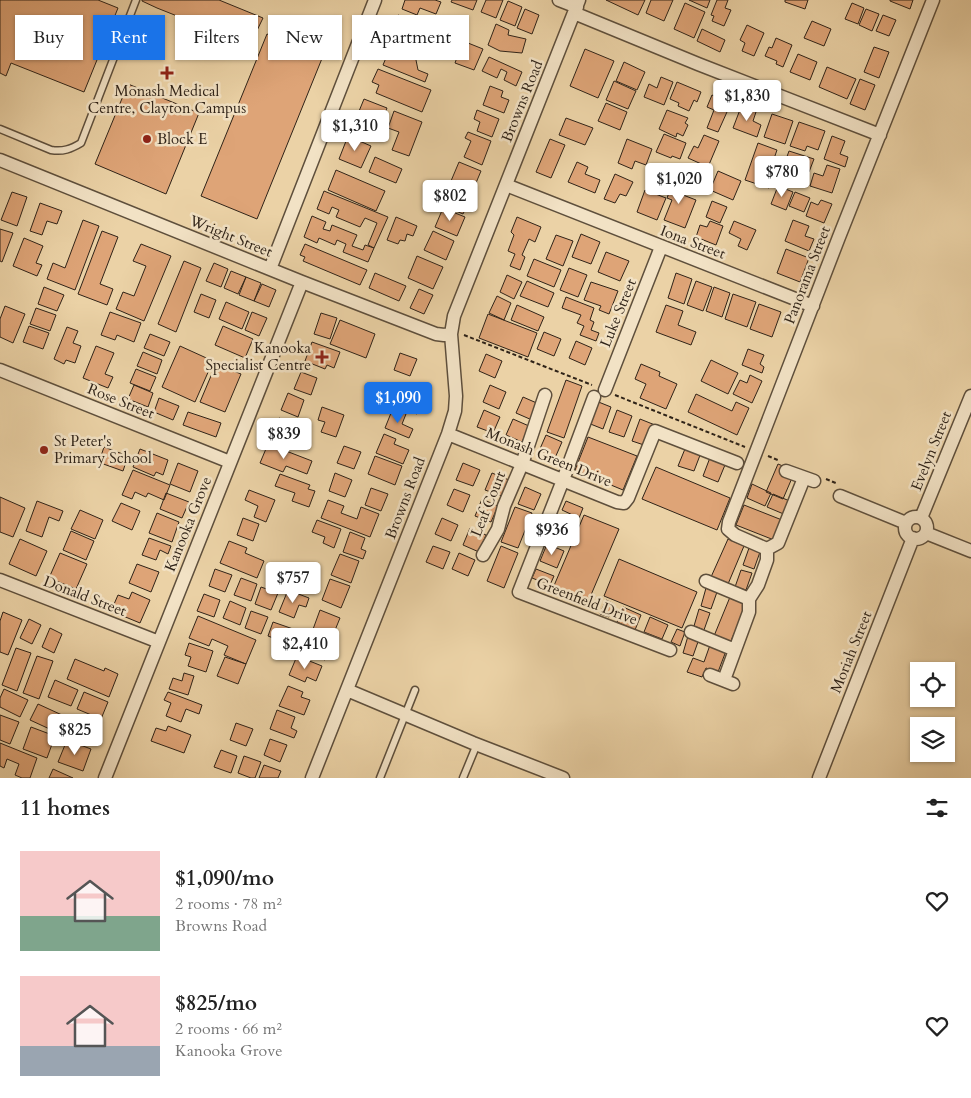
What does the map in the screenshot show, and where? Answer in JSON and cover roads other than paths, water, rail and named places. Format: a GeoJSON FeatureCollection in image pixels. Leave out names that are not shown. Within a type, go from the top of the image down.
{"type":"FeatureCollection","features":[{"type":"Feature","properties":{"kind":"street"},"geometry":{"type":"LineString","coordinates":[[270,269],[375,0]]}},
{"type":"Feature","properties":{"kind":"street"},"geometry":{"type":"LineString","coordinates":[[559,0],[698,64],[880,135]]}},
{"type":"Feature","properties":{"kind":"street","name":"Panorama Street"},"geometry":{"type":"LineString","coordinates":[[767,549],[735,535],[728,529],[729,522],[933,0]]}},
{"type":"Feature","properties":{"kind":"street","name":"Browns Road"},"geometry":{"type":"LineString","coordinates":[[312,778],[448,434],[455,411],[456,396],[451,334],[454,316],[577,7]]}},
{"type":"Feature","properties":{"kind":"street","name":"Wright Street"},"geometry":{"type":"LineString","coordinates":[[0,160],[436,334],[444,336],[451,334]]}},
{"type":"Feature","properties":{"kind":"street","name":"Iona Street"},"geometry":{"type":"LineString","coordinates":[[506,185],[813,306]]}},
{"type":"Feature","properties":{"kind":"street","name":"Luke Street"},"geometry":{"type":"LineString","coordinates":[[599,394],[662,247]]}},
{"type":"Feature","properties":{"kind":"street","name":"Kanooka Grove"},"geometry":{"type":"LineString","coordinates":[[105,778],[302,282]]}},
{"type":"Feature","properties":{"kind":"street","name":"Rose Street"},"geometry":{"type":"LineString","coordinates":[[0,370],[230,462]]}},
{"type":"Feature","properties":{"kind":"street","name":"Greenfield Drive"},"geometry":{"type":"LineString","coordinates":[[599,394],[519,592],[670,650]]}},
{"type":"Feature","properties":{"kind":"street","name":"Leaf Court"},"geometry":{"type":"LineString","coordinates":[[483,555],[498,529],[504,506],[522,464],[545,395]]}},
{"type":"Feature","properties":{"kind":"street","name":"Evelyn Street"},"geometry":{"type":"LineString","coordinates":[[921,518],[971,396]]}},
{"type":"Feature","properties":{"kind":"street","name":"Monash Green Drive"},"geometry":{"type":"LineString","coordinates":[[448,434],[617,502],[624,502],[628,498],[655,431],[737,463]]}},
{"type":"Feature","properties":{"kind":"street"},"geometry":{"type":"LineString","coordinates":[[710,675],[729,682],[735,650],[749,612],[749,599],[758,585],[767,560],[767,549],[778,543],[814,479],[786,467]]}},
{"type":"Feature","properties":{"kind":"street"},"geometry":{"type":"LineString","coordinates":[[840,496],[906,524]]}},
{"type":"Feature","properties":{"kind":"street"},"geometry":{"type":"LineString","coordinates":[[917,516],[927,524],[926,533],[920,538],[909,536],[906,532],[906,524],[912,517],[917,516]]}},
{"type":"Feature","properties":{"kind":"street"},"geometry":{"type":"LineString","coordinates":[[926,533],[971,551]]}},
{"type":"Feature","properties":{"kind":"street","name":"Moriah Street"},"geometry":{"type":"LineString","coordinates":[[819,778],[914,538]]}},
{"type":"Feature","properties":{"kind":"street","name":"Donald Street"},"geometry":{"type":"LineString","coordinates":[[0,580],[159,642]]}},
{"type":"Feature","properties":{"kind":"street"},"geometry":{"type":"LineString","coordinates":[[706,581],[749,599]]}},
{"type":"Feature","properties":{"kind":"street"},"geometry":{"type":"LineString","coordinates":[[692,632],[735,650]]}},
{"type":"Feature","properties":{"kind":"street"},"geometry":{"type":"LineString","coordinates":[[347,690],[563,778]]}},
{"type":"Feature","properties":{"kind":"lane"},"geometry":{"type":"LineString","coordinates":[[0,129],[51,150],[63,151],[81,143],[136,0]]}},
{"type":"Feature","properties":{"kind":"lane"},"geometry":{"type":"LineString","coordinates":[[380,778],[415,690]]}},
{"type":"Feature","properties":{"kind":"lane"},"geometry":{"type":"LineString","coordinates":[[463,778],[476,744]]}},
{"type":"Feature","properties":{"kind":"place","name":"Monash Medical Centre, Clayton Campus"},"geometry":{"type":"Point","coordinates":[167,73]}},
{"type":"Feature","properties":{"kind":"place","name":"Block E"},"geometry":{"type":"Point","coordinates":[147,139]}},
{"type":"Feature","properties":{"kind":"place","name":"Kanooka Specialist Centre"},"geometry":{"type":"Point","coordinates":[322,357]}},
{"type":"Feature","properties":{"kind":"place","name":"St Peter's Primary School"},"geometry":{"type":"Point","coordinates":[44,450]}}]}
